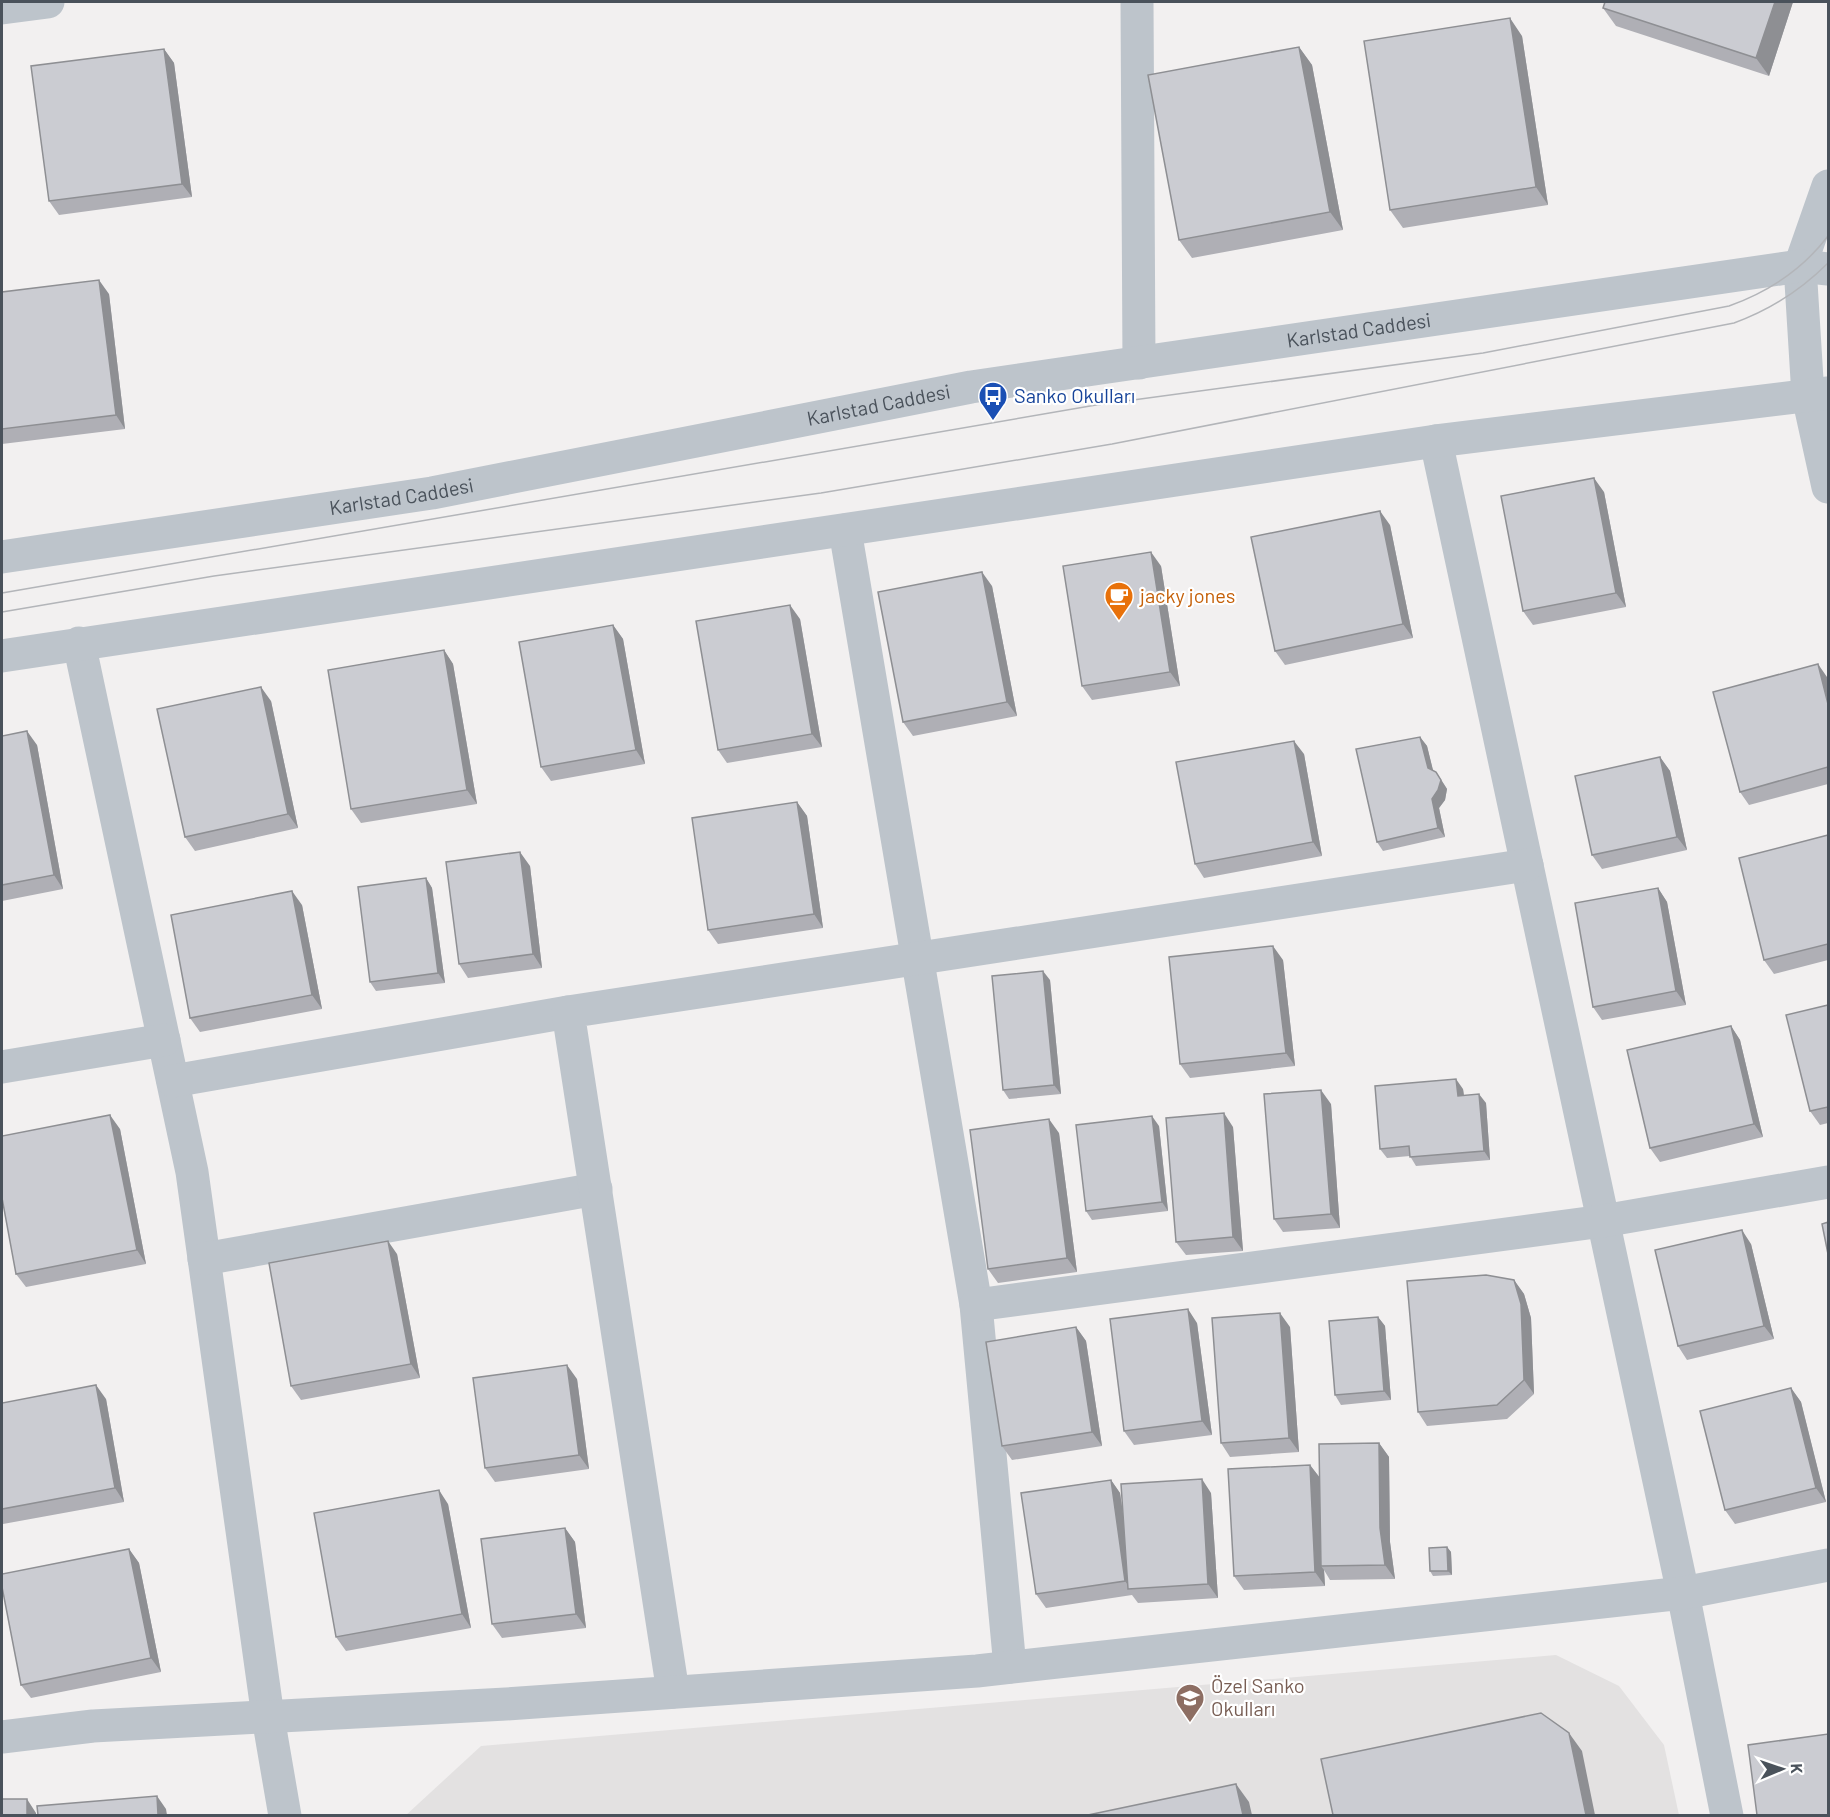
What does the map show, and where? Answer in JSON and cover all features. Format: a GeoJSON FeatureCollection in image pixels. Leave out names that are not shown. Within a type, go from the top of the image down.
{"type":"FeatureCollection","features":[{"type":"Feature","properties":{"kind":"street"},"geometry":{"type":"LineString","coordinates":[[2,8],[48,2]]}},
{"type":"Feature","properties":{"kind":"street"},"geometry":{"type":"LineString","coordinates":[[1137,2],[1139,363]]}},
{"type":"Feature","properties":{"kind":"street"},"geometry":{"type":"LineString","coordinates":[[1828,186],[1814,267],[1818,394],[1828,487]]}},
{"type":"Feature","properties":{"kind":"street","name":"Karlstad Caddesi"},"geometry":{"type":"LineString","coordinates":[[2,556],[432,493],[971,387],[1814,267]]}},
{"type":"Feature","properties":{"kind":"street"},"geometry":{"type":"LineString","coordinates":[[1818,394],[1828,370]]}},
{"type":"Feature","properties":{"kind":"street"},"geometry":{"type":"LineString","coordinates":[[2,656],[1436,441],[1818,394]]}},
{"type":"Feature","properties":{"kind":"street"},"geometry":{"type":"LineString","coordinates":[[1436,441],[1683,1593],[1727,1815]]}},
{"type":"Feature","properties":{"kind":"street"},"geometry":{"type":"LineString","coordinates":[[845,530],[976,1305],[1010,1667]]}},
{"type":"Feature","properties":{"kind":"street"},"geometry":{"type":"LineString","coordinates":[[79,643],[192,1172],[268,1717],[285,1815]]}},
{"type":"Feature","properties":{"kind":"street"},"geometry":{"type":"LineString","coordinates":[[173,1081],[568,1012],[1527,865]]}},
{"type":"Feature","properties":{"kind":"street"},"geometry":{"type":"LineString","coordinates":[[568,1012],[673,1692]]}},
{"type":"Feature","properties":{"kind":"street"},"geometry":{"type":"LineString","coordinates":[[2,1067],[164,1040]]}},
{"type":"Feature","properties":{"kind":"street"},"geometry":{"type":"LineString","coordinates":[[976,1305],[1604,1221],[1828,1182]]}},
{"type":"Feature","properties":{"kind":"street"},"geometry":{"type":"LineString","coordinates":[[204,1260],[596,1189]]}},
{"type":"Feature","properties":{"kind":"street"},"geometry":{"type":"LineString","coordinates":[[2,1737],[93,1726],[673,1692],[1010,1667],[1683,1593],[1828,1564]]}},
{"type":"Feature","properties":{"kind":"shaded area","name":"Özel Sanko Okulları"},"geometry":{"type":"Polygon","coordinates":[[[1556,1655],[1619,1686],[1664,1745],[1679,1815],[405,1816],[481,1746],[1556,1655]]]}},
{"type":"Feature","properties":{"kind":"building"},"geometry":{"type":"Polygon","coordinates":[[[1605,2],[1775,2],[1756,58],[1603,8],[1605,2]]]}},
{"type":"Feature","properties":{"kind":"building"},"geometry":{"type":"Polygon","coordinates":[[[1510,18],[1536,187],[1390,210],[1364,41],[1510,18]]]}},
{"type":"Feature","properties":{"kind":"building"},"geometry":{"type":"Polygon","coordinates":[[[1299,47],[1330,212],[1179,240],[1148,75],[1299,47]]]}},
{"type":"Feature","properties":{"kind":"building"},"geometry":{"type":"Polygon","coordinates":[[[164,49],[182,184],[49,201],[31,66],[164,49]]]}},
{"type":"Feature","properties":{"kind":"building"},"geometry":{"type":"Polygon","coordinates":[[[99,280],[116,415],[2,429],[2,292],[99,280]]]}},
{"type":"Feature","properties":{"kind":"building"},"geometry":{"type":"Polygon","coordinates":[[[1594,478],[1616,593],[1523,611],[1501,496],[1594,478]]]}},
{"type":"Feature","properties":{"kind":"building"},"geometry":{"type":"Polygon","coordinates":[[[1380,511],[1403,624],[1275,651],[1251,537],[1380,511]]]}},
{"type":"Feature","properties":{"kind":"building"},"geometry":{"type":"Polygon","coordinates":[[[1151,552],[1170,672],[1082,686],[1063,566],[1151,552]]]}},
{"type":"Feature","properties":{"kind":"building"},"geometry":{"type":"Polygon","coordinates":[[[982,572],[1007,702],[903,722],[878,592],[982,572]]]}},
{"type":"Feature","properties":{"kind":"building"},"geometry":{"type":"Polygon","coordinates":[[[790,605],[812,734],[718,750],[696,621],[790,605]]]}},
{"type":"Feature","properties":{"kind":"building"},"geometry":{"type":"Polygon","coordinates":[[[613,625],[636,750],[541,767],[519,642],[613,625]]]}},
{"type":"Feature","properties":{"kind":"building"},"geometry":{"type":"Polygon","coordinates":[[[444,650],[467,790],[351,809],[328,670],[444,650]]]}},
{"type":"Feature","properties":{"kind":"building"},"geometry":{"type":"Polygon","coordinates":[[[1818,664],[1828,704],[1828,767],[1740,792],[1713,692],[1818,664]]]}},
{"type":"Feature","properties":{"kind":"building"},"geometry":{"type":"Polygon","coordinates":[[[261,687],[288,814],[185,837],[157,709],[261,687]]]}},
{"type":"Feature","properties":{"kind":"building"},"geometry":{"type":"Polygon","coordinates":[[[27,731],[54,875],[2,885],[2,736],[27,731]]]}},
{"type":"Feature","properties":{"kind":"building"},"geometry":{"type":"Polygon","coordinates":[[[1420,737],[1428,768],[1436,772],[1441,780],[1432,799],[1438,828],[1377,842],[1356,749],[1420,737]]]}},
{"type":"Feature","properties":{"kind":"building"},"geometry":{"type":"Polygon","coordinates":[[[1294,741],[1313,842],[1195,864],[1176,762],[1294,741]]]}},
{"type":"Feature","properties":{"kind":"building"},"geometry":{"type":"Polygon","coordinates":[[[1660,757],[1677,837],[1592,855],[1575,776],[1660,757]]]}},
{"type":"Feature","properties":{"kind":"building"},"geometry":{"type":"Polygon","coordinates":[[[797,802],[814,914],[708,930],[692,818],[797,802]]]}},
{"type":"Feature","properties":{"kind":"building"},"geometry":{"type":"Polygon","coordinates":[[[1828,835],[1828,944],[1764,960],[1739,858],[1828,835]]]}},
{"type":"Feature","properties":{"kind":"building"},"geometry":{"type":"Polygon","coordinates":[[[520,852],[533,954],[459,964],[446,862],[520,852]]]}},
{"type":"Feature","properties":{"kind":"building"},"geometry":{"type":"Polygon","coordinates":[[[426,878],[438,973],[370,982],[358,887],[426,878]]]}},
{"type":"Feature","properties":{"kind":"building"},"geometry":{"type":"Polygon","coordinates":[[[1658,888],[1676,991],[1593,1007],[1575,903],[1658,888]]]}},
{"type":"Feature","properties":{"kind":"building"},"geometry":{"type":"Polygon","coordinates":[[[292,891],[312,995],[190,1018],[171,915],[292,891]]]}},
{"type":"Feature","properties":{"kind":"building"},"geometry":{"type":"Polygon","coordinates":[[[1273,946],[1286,1053],[1180,1064],[1169,957],[1273,946]]]}},
{"type":"Feature","properties":{"kind":"building"},"geometry":{"type":"Polygon","coordinates":[[[1043,971],[1054,1085],[1003,1090],[992,976],[1043,971]]]}},
{"type":"Feature","properties":{"kind":"building"},"geometry":{"type":"Polygon","coordinates":[[[1828,1005],[1828,1107],[1810,1111],[1786,1015],[1828,1005]]]}},
{"type":"Feature","properties":{"kind":"building"},"geometry":{"type":"Polygon","coordinates":[[[1731,1026],[1754,1124],[1650,1148],[1627,1050],[1731,1026]]]}},
{"type":"Feature","properties":{"kind":"building"},"geometry":{"type":"Polygon","coordinates":[[[1456,1079],[1458,1096],[1479,1094],[1484,1151],[1410,1157],[1409,1146],[1380,1149],[1375,1086],[1456,1079]]]}},
{"type":"Feature","properties":{"kind":"building"},"geometry":{"type":"Polygon","coordinates":[[[1321,1090],[1331,1214],[1274,1219],[1264,1094],[1321,1090]]]}},
{"type":"Feature","properties":{"kind":"building"},"geometry":{"type":"Polygon","coordinates":[[[1224,1113],[1233,1237],[1176,1242],[1166,1118],[1224,1113]]]}},
{"type":"Feature","properties":{"kind":"building"},"geometry":{"type":"Polygon","coordinates":[[[110,1115],[137,1250],[16,1274],[2,1198],[2,1136],[110,1115]]]}},
{"type":"Feature","properties":{"kind":"building"},"geometry":{"type":"Polygon","coordinates":[[[1152,1116],[1162,1202],[1086,1211],[1076,1125],[1152,1116]]]}},
{"type":"Feature","properties":{"kind":"building"},"geometry":{"type":"Polygon","coordinates":[[[1049,1119],[1067,1258],[988,1269],[970,1130],[1049,1119]]]}},
{"type":"Feature","properties":{"kind":"building"},"geometry":{"type":"Polygon","coordinates":[[[1828,1222],[1828,1254],[1822,1224],[1828,1222]]]}},
{"type":"Feature","properties":{"kind":"building"},"geometry":{"type":"Polygon","coordinates":[[[1742,1230],[1764,1326],[1678,1346],[1655,1250],[1742,1230]]]}},
{"type":"Feature","properties":{"kind":"building"},"geometry":{"type":"Polygon","coordinates":[[[388,1241],[411,1364],[291,1386],[269,1263],[388,1241]]]}},
{"type":"Feature","properties":{"kind":"building"},"geometry":{"type":"Polygon","coordinates":[[[1486,1275],[1514,1280],[1521,1304],[1524,1380],[1497,1405],[1418,1412],[1407,1281],[1486,1275]]]}},
{"type":"Feature","properties":{"kind":"building"},"geometry":{"type":"Polygon","coordinates":[[[1188,1309],[1202,1421],[1124,1431],[1110,1319],[1188,1309]]]}},
{"type":"Feature","properties":{"kind":"building"},"geometry":{"type":"Polygon","coordinates":[[[1280,1313],[1289,1438],[1221,1443],[1212,1318],[1280,1313]]]}},
{"type":"Feature","properties":{"kind":"building"},"geometry":{"type":"Polygon","coordinates":[[[1378,1317],[1384,1391],[1335,1395],[1329,1321],[1378,1317]]]}},
{"type":"Feature","properties":{"kind":"building"},"geometry":{"type":"Polygon","coordinates":[[[1076,1327],[1092,1432],[1002,1446],[986,1342],[1076,1327]]]}},
{"type":"Feature","properties":{"kind":"building"},"geometry":{"type":"Polygon","coordinates":[[[567,1365],[579,1455],[485,1468],[473,1378],[567,1365]]]}},
{"type":"Feature","properties":{"kind":"building"},"geometry":{"type":"Polygon","coordinates":[[[96,1385],[115,1488],[2,1509],[2,1403],[96,1385]]]}},
{"type":"Feature","properties":{"kind":"building"},"geometry":{"type":"Polygon","coordinates":[[[1791,1388],[1816,1488],[1725,1510],[1700,1411],[1791,1388]]]}},
{"type":"Feature","properties":{"kind":"building"},"geometry":{"type":"Polygon","coordinates":[[[1379,1443],[1380,1528],[1385,1565],[1321,1566],[1319,1444],[1379,1443]]]}},
{"type":"Feature","properties":{"kind":"building"},"geometry":{"type":"Polygon","coordinates":[[[1310,1465],[1315,1572],[1234,1576],[1228,1469],[1310,1465]]]}},
{"type":"Feature","properties":{"kind":"building"},"geometry":{"type":"Polygon","coordinates":[[[1202,1479],[1208,1584],[1128,1589],[1121,1484],[1202,1479]]]}},
{"type":"Feature","properties":{"kind":"building"},"geometry":{"type":"Polygon","coordinates":[[[1111,1480],[1125,1581],[1036,1594],[1021,1493],[1111,1480]]]}},
{"type":"Feature","properties":{"kind":"building"},"geometry":{"type":"Polygon","coordinates":[[[439,1490],[462,1614],[336,1637],[314,1513],[439,1490]]]}},
{"type":"Feature","properties":{"kind":"building"},"geometry":{"type":"Polygon","coordinates":[[[565,1528],[576,1614],[492,1624],[481,1539],[565,1528]]]}},
{"type":"Feature","properties":{"kind":"building"},"geometry":{"type":"Polygon","coordinates":[[[1447,1547],[1448,1571],[1430,1571],[1429,1548],[1447,1547]]]}},
{"type":"Feature","properties":{"kind":"building"},"geometry":{"type":"Polygon","coordinates":[[[129,1549],[151,1658],[21,1685],[2,1587],[2,1574],[129,1549]]]}},
{"type":"Feature","properties":{"kind":"building"},"geometry":{"type":"Polygon","coordinates":[[[1541,1713],[1569,1733],[1586,1815],[1333,1815],[1321,1759],[1541,1713]]]}},
{"type":"Feature","properties":{"kind":"building"},"geometry":{"type":"Polygon","coordinates":[[[1828,1734],[1828,1815],[1757,1815],[1748,1745],[1828,1734]]]}},
{"type":"Feature","properties":{"kind":"building"},"geometry":{"type":"Polygon","coordinates":[[[1236,1784],[1243,1815],[1088,1815],[1236,1784]]]}},
{"type":"Feature","properties":{"kind":"building"},"geometry":{"type":"Polygon","coordinates":[[[157,1796],[158,1815],[38,1815],[37,1806],[157,1796]]]}},
{"type":"Feature","properties":{"kind":"building"},"geometry":{"type":"Polygon","coordinates":[[[2,1799],[27,1799],[27,1815],[2,1815],[2,1799]]]}},
{"type":"Feature","properties":{"kind":"tram line"},"geometry":{"type":"LineString","coordinates":[[2,593],[1096,405],[1483,353],[1729,306],[1757,294],[1784,278],[1807,259],[1828,236]]}},
{"type":"Feature","properties":{"kind":"tram line"},"geometry":{"type":"LineString","coordinates":[[2,612],[214,576],[821,493],[1112,444],[1734,323],[1784,298],[1828,263]]}},
{"type":"Feature","properties":{"kind":"place","name":"Sanko Okulları"},"geometry":{"type":"Point","coordinates":[993,422]}},
{"type":"Feature","properties":{"kind":"place","name":"jacky jones"},"geometry":{"type":"Point","coordinates":[1119,622]}},
{"type":"Feature","properties":{"kind":"place","name":"Özel Sanko Okulları"},"geometry":{"type":"Point","coordinates":[1190,1724]}}]}
